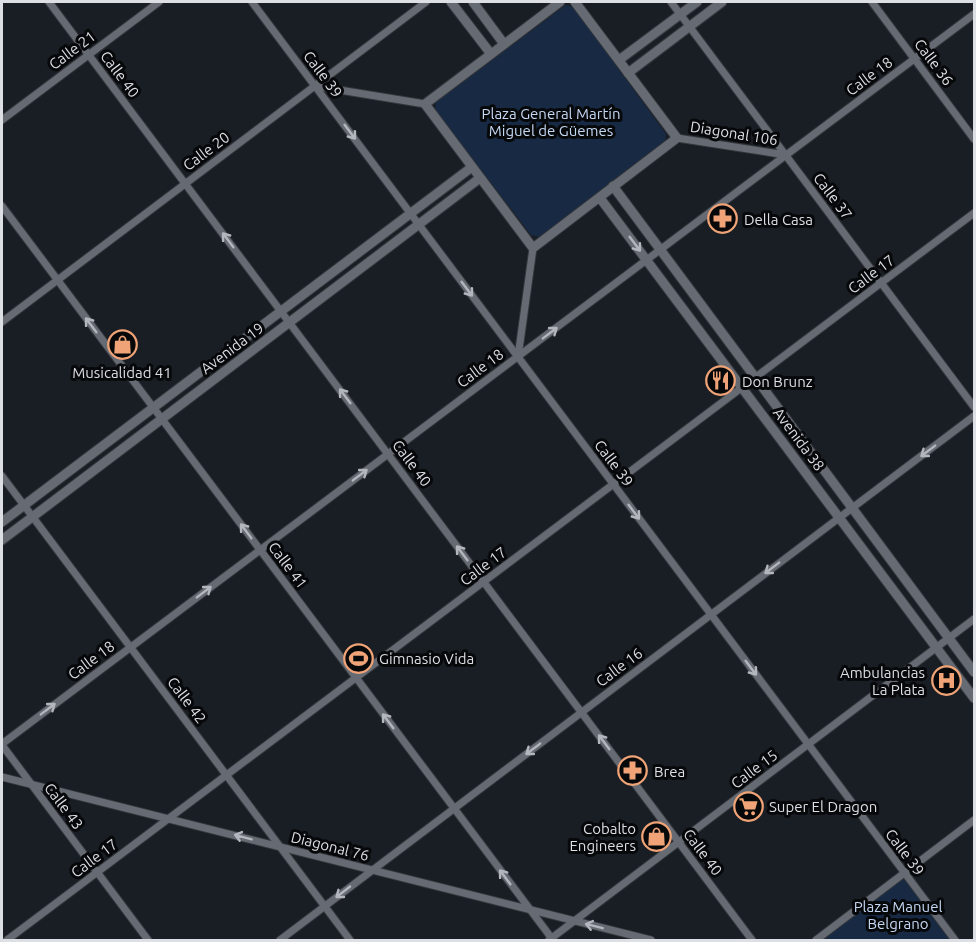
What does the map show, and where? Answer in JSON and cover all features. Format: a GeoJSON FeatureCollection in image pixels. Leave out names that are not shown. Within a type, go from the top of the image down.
{"type":"FeatureCollection","features":[{"type":"Feature","properties":{"kind":"main road"},"geometry":{"type":"LineString","coordinates":[[450,2],[491,54]]}},
{"type":"Feature","properties":{"kind":"main road"},"geometry":{"type":"LineString","coordinates":[[473,2],[504,44]]}},
{"type":"Feature","properties":{"kind":"main road"},"geometry":{"type":"LineString","coordinates":[[560,2],[424,104],[533,248],[677,138],[575,2]]}},
{"type":"Feature","properties":{"kind":"main road"},"geometry":{"type":"LineString","coordinates":[[619,60],[697,2]]}},
{"type":"Feature","properties":{"kind":"main road"},"geometry":{"type":"LineString","coordinates":[[628,73],[722,2]]}},
{"type":"Feature","properties":{"kind":"main road","name":"Avenida 19"},"geometry":{"type":"LineString","coordinates":[[2,522],[472,167]]}},
{"type":"Feature","properties":{"kind":"main road","name":"Avenida 19"},"geometry":{"type":"LineString","coordinates":[[2,540],[480,178]]}},
{"type":"Feature","properties":{"kind":"main road","name":"Avenida 38"},"geometry":{"type":"LineString","coordinates":[[613,186],[975,672]]}},
{"type":"Feature","properties":{"kind":"main road","name":"Avenida 38"},"geometry":{"type":"LineString","coordinates":[[600,198],[975,698]]}},
{"type":"Feature","properties":{"kind":"street","name":"Calle 40"},"geometry":{"type":"LineString","coordinates":[[50,2],[752,940]]}},
{"type":"Feature","properties":{"kind":"street","name":"Calle 21"},"geometry":{"type":"LineString","coordinates":[[2,120],[159,2]]}},
{"type":"Feature","properties":{"kind":"street","name":"Calle 39"},"geometry":{"type":"LineString","coordinates":[[252,2],[955,940]]}},
{"type":"Feature","properties":{"kind":"street","name":"Calle 20"},"geometry":{"type":"LineString","coordinates":[[2,322],[426,2]]}},
{"type":"Feature","properties":{"kind":"street","name":"Calle 37"},"geometry":{"type":"LineString","coordinates":[[671,2],[975,407]]}},
{"type":"Feature","properties":{"kind":"street","name":"Calle 36"},"geometry":{"type":"LineString","coordinates":[[872,2],[975,138]]}},
{"type":"Feature","properties":{"kind":"street","name":"Calle 18"},"geometry":{"type":"LineString","coordinates":[[2,745],[975,14]]}},
{"type":"Feature","properties":{"kind":"street"},"geometry":{"type":"LineString","coordinates":[[315,86],[424,104]]}},
{"type":"Feature","properties":{"kind":"street","name":"Diagonal 106"},"geometry":{"type":"LineString","coordinates":[[677,138],[786,155]]}},
{"type":"Feature","properties":{"kind":"street","name":"Calle 41"},"geometry":{"type":"LineString","coordinates":[[2,206],[551,940]]}},
{"type":"Feature","properties":{"kind":"street","name":"Calle 17"},"geometry":{"type":"LineString","coordinates":[[7,940],[975,213]]}},
{"type":"Feature","properties":{"kind":"street"},"geometry":{"type":"LineString","coordinates":[[518,357],[533,248]]}},
{"type":"Feature","properties":{"kind":"street","name":"Calle 16"},"geometry":{"type":"LineString","coordinates":[[280,940],[975,416]]}},
{"type":"Feature","properties":{"kind":"street","name":"Calle 42"},"geometry":{"type":"LineString","coordinates":[[2,476],[350,940]]}},
{"type":"Feature","properties":{"kind":"street","name":"Calle 15"},"geometry":{"type":"LineString","coordinates":[[551,940],[975,619]]}},
{"type":"Feature","properties":{"kind":"street","name":"Calle 43"},"geometry":{"type":"LineString","coordinates":[[2,745],[148,940]]}},
{"type":"Feature","properties":{"kind":"street","name":"Diagonal 76"},"geometry":{"type":"LineString","coordinates":[[2,777],[651,940]]}},
{"type":"Feature","properties":{"kind":"street"},"geometry":{"type":"LineString","coordinates":[[816,940],[975,820]]}},
{"type":"Feature","properties":{"kind":"green space","name":"Plaza General Martín Miguel de Güemes"},"geometry":{"type":"Polygon","coordinates":[[[566,5],[573,7],[666,134],[665,141],[539,237],[531,235],[435,110],[436,102],[566,5]]]}},
{"type":"Feature","properties":{"kind":"green space","name":"Plaza Manuel Belgrano"},"geometry":{"type":"Polygon","coordinates":[[[904,878],[950,940],[820,940],[904,878]]]}},
{"type":"Feature","properties":{"kind":"place","name":"Della Casa"},"geometry":{"type":"Point","coordinates":[723,219]}},
{"type":"Feature","properties":{"kind":"place","name":"Musicalidad 41"},"geometry":{"type":"Point","coordinates":[122,345]}},
{"type":"Feature","properties":{"kind":"place","name":"Don Brunz"},"geometry":{"type":"Point","coordinates":[721,381]}},
{"type":"Feature","properties":{"kind":"place","name":"Gimnasio Vida"},"geometry":{"type":"Point","coordinates":[358,658]}},
{"type":"Feature","properties":{"kind":"place","name":"Ambulancias La Plata"},"geometry":{"type":"Point","coordinates":[946,681]}},
{"type":"Feature","properties":{"kind":"place","name":"Brea"},"geometry":{"type":"Point","coordinates":[633,771]}},
{"type":"Feature","properties":{"kind":"place","name":"Super El Dragon"},"geometry":{"type":"Point","coordinates":[748,806]}},
{"type":"Feature","properties":{"kind":"place","name":"Cobalto Engineers"},"geometry":{"type":"Point","coordinates":[657,837]}}]}
